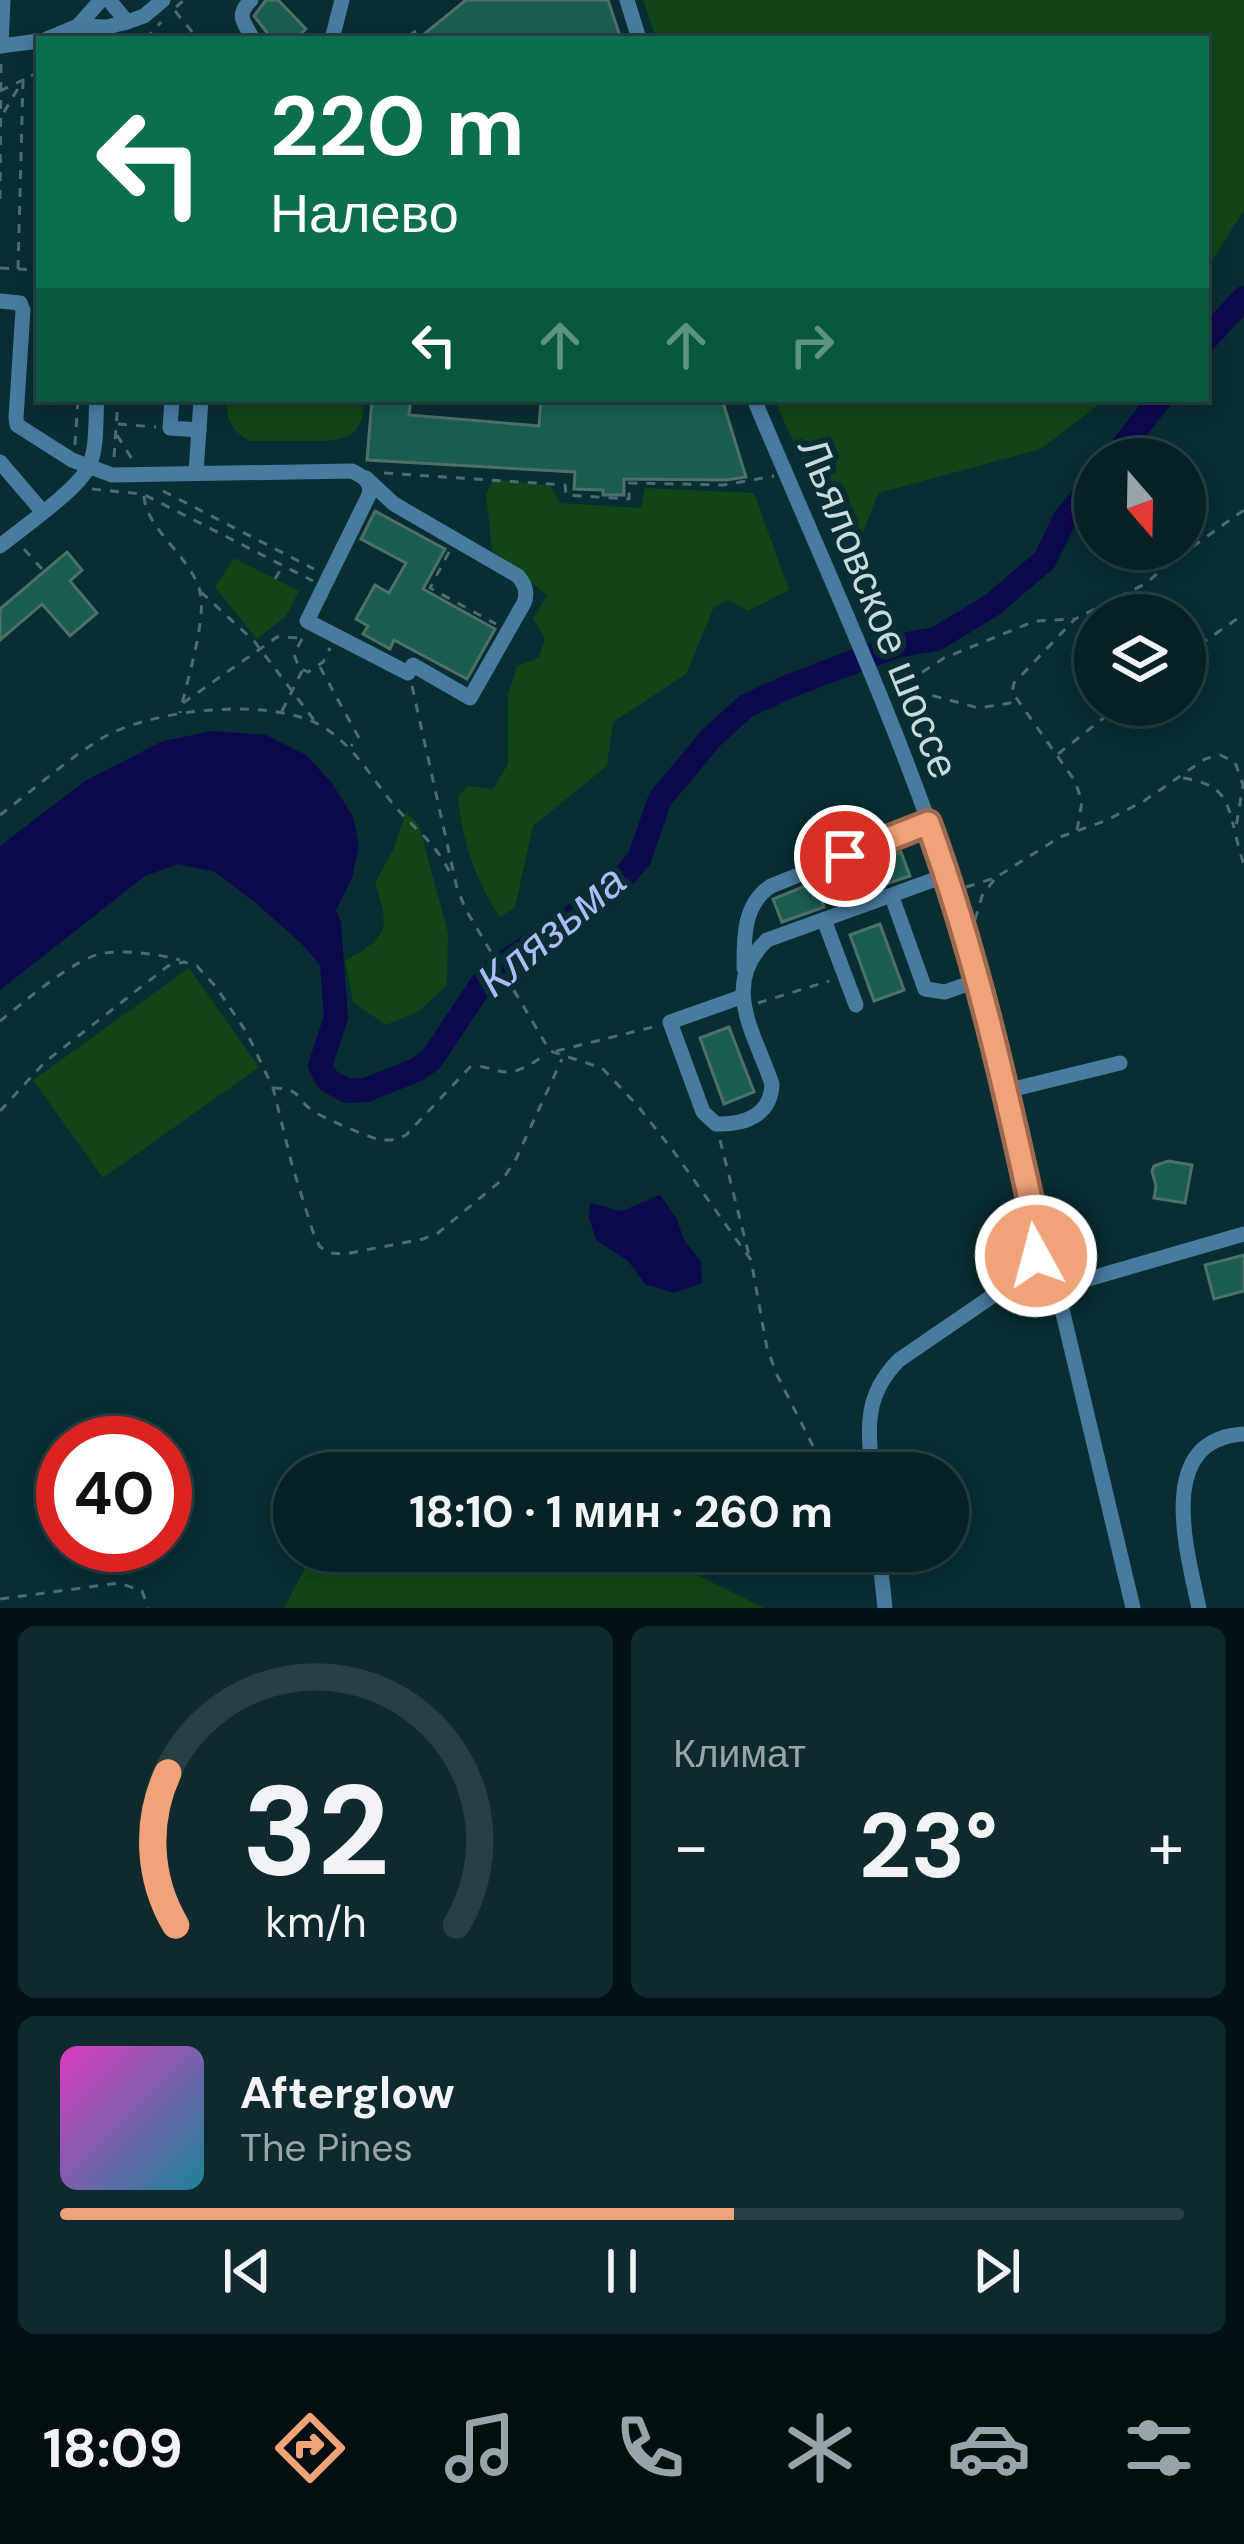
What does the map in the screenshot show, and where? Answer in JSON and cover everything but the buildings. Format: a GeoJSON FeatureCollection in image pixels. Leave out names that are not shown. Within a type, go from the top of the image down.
{"type":"FeatureCollection","features":[{"type":"Feature","properties":{"kind":"street"},"geometry":{"type":"LineString","coordinates":[[2,0],[1,46],[36,41]]}},
{"type":"Feature","properties":{"kind":"street"},"geometry":{"type":"LineString","coordinates":[[53,36],[78,26],[105,0],[126,31]]}},
{"type":"Feature","properties":{"kind":"street"},"geometry":{"type":"LineString","coordinates":[[251,0],[241,15],[252,36]]}},
{"type":"Feature","properties":{"kind":"street"},"geometry":{"type":"LineString","coordinates":[[333,36],[342,0]]}},
{"type":"Feature","properties":{"kind":"street"},"geometry":{"type":"LineString","coordinates":[[627,0],[638,36]]}},
{"type":"Feature","properties":{"kind":"street"},"geometry":{"type":"LineString","coordinates":[[126,31],[168,5]]}},
{"type":"Feature","properties":{"kind":"street"},"geometry":{"type":"LineString","coordinates":[[78,26],[126,31]]}},
{"type":"Feature","properties":{"kind":"street"},"geometry":{"type":"LineString","coordinates":[[6,301],[20,303],[23,310],[17,424],[72,460],[112,475],[359,474],[394,504],[518,576],[527,596],[470,698],[413,665],[409,673],[307,621],[369,495],[370,486],[359,474]]}},
{"type":"Feature","properties":{"kind":"street"},"geometry":{"type":"LineString","coordinates":[[6,541],[79,488],[92,456],[97,402]]}},
{"type":"Feature","properties":{"kind":"street"},"geometry":{"type":"LineString","coordinates":[[172,402],[170,428],[199,430]]}},
{"type":"Feature","properties":{"kind":"street"},"geometry":{"type":"LineString","coordinates":[[196,473],[201,402]]}},
{"type":"Feature","properties":{"kind":"street","name":"Льяловское шоссе"},"geometry":{"type":"LineString","coordinates":[[755,402],[880,700],[950,883],[979,980],[1036,1227],[1036,1256],[1031,1266]]}},
{"type":"Feature","properties":{"kind":"street"},"geometry":{"type":"LineString","coordinates":[[0,462],[42,511]]}},
{"type":"Feature","properties":{"kind":"street"},"geometry":{"type":"LineString","coordinates":[[743,1002],[670,1022],[703,1112],[716,1124],[732,1124],[757,1114],[772,1098],[772,1084],[743,1002],[744,932],[758,895],[770,886],[928,823]]}},
{"type":"Feature","properties":{"kind":"street"},"geometry":{"type":"LineString","coordinates":[[744,970],[767,940],[892,897],[950,883]]}},
{"type":"Feature","properties":{"kind":"street"},"geometry":{"type":"LineString","coordinates":[[892,897],[925,989],[945,992],[979,980]]}},
{"type":"Feature","properties":{"kind":"street"},"geometry":{"type":"LineString","coordinates":[[824,920],[856,1005]]}},
{"type":"Feature","properties":{"kind":"street"},"geometry":{"type":"LineString","coordinates":[[1006,1091],[1120,1063]]}},
{"type":"Feature","properties":{"kind":"street"},"geometry":{"type":"LineString","coordinates":[[1057,1288],[1244,1234]]}},
{"type":"Feature","properties":{"kind":"street"},"geometry":{"type":"LineString","coordinates":[[871,1452],[870,1411],[886,1372],[1031,1266],[1057,1288],[1133,1608]]}},
{"type":"Feature","properties":{"kind":"street"},"geometry":{"type":"LineString","coordinates":[[1199,1608],[1182,1531],[1189,1473],[1211,1440],[1244,1434]]}},
{"type":"Feature","properties":{"kind":"street"},"geometry":{"type":"LineString","coordinates":[[881,1572],[885,1608]]}},
{"type":"Feature","properties":{"kind":"path"},"geometry":{"type":"LineString","coordinates":[[168,5],[195,36]]}},
{"type":"Feature","properties":{"kind":"path"},"geometry":{"type":"LineString","coordinates":[[189,36],[190,30]]}},
{"type":"Feature","properties":{"kind":"path"},"geometry":{"type":"LineString","coordinates":[[0,200],[1,46]]}},
{"type":"Feature","properties":{"kind":"path"},"geometry":{"type":"LineString","coordinates":[[0,90],[36,73]]}},
{"type":"Feature","properties":{"kind":"path"},"geometry":{"type":"LineString","coordinates":[[0,118],[22,80]]}},
{"type":"Feature","properties":{"kind":"path"},"geometry":{"type":"LineString","coordinates":[[18,269],[22,80]]}},
{"type":"Feature","properties":{"kind":"path"},"geometry":{"type":"LineString","coordinates":[[0,268],[36,270]]}},
{"type":"Feature","properties":{"kind":"path"},"geometry":{"type":"LineString","coordinates":[[72,460],[78,402]]}},
{"type":"Feature","properties":{"kind":"path"},"geometry":{"type":"LineString","coordinates":[[112,475],[118,402]]}},
{"type":"Feature","properties":{"kind":"path"},"geometry":{"type":"LineString","coordinates":[[117,424],[170,428]]}},
{"type":"Feature","properties":{"kind":"path"},"geometry":{"type":"LineString","coordinates":[[117,435],[152,485],[326,582]]}},
{"type":"Feature","properties":{"kind":"path"},"geometry":{"type":"LineString","coordinates":[[359,474],[565,484],[566,495],[629,499],[629,483],[724,485],[785,474]]}},
{"type":"Feature","properties":{"kind":"path"},"geometry":{"type":"LineString","coordinates":[[79,488],[143,494],[282,565],[326,582]]}},
{"type":"Feature","properties":{"kind":"path"},"geometry":{"type":"LineString","coordinates":[[143,494],[146,510],[191,571],[200,591],[202,610],[180,713]]}},
{"type":"Feature","properties":{"kind":"path"},"geometry":{"type":"LineString","coordinates":[[1126,594],[1244,510]]}},
{"type":"Feature","properties":{"kind":"path"},"geometry":{"type":"LineString","coordinates":[[456,540],[430,587],[508,630]]}},
{"type":"Feature","properties":{"kind":"path"},"geometry":{"type":"LineString","coordinates":[[6,541],[42,569]]}},
{"type":"Feature","properties":{"kind":"path"},"geometry":{"type":"LineString","coordinates":[[275,579],[282,565]]}},
{"type":"Feature","properties":{"kind":"path"},"geometry":{"type":"LineString","coordinates":[[200,591],[260,649],[316,723],[349,748],[400,812],[433,842],[466,910],[550,1052],[602,1068],[637,1106],[751,1260]]}},
{"type":"Feature","properties":{"kind":"path"},"geometry":{"type":"LineString","coordinates":[[1206,640],[1244,614]]}},
{"type":"Feature","properties":{"kind":"path"},"geometry":{"type":"LineString","coordinates":[[880,700],[944,658],[1035,621],[1074,620]]}},
{"type":"Feature","properties":{"kind":"path"},"geometry":{"type":"LineString","coordinates":[[1074,621],[1014,683],[1012,692],[1075,781],[1082,802],[1077,830]]}},
{"type":"Feature","properties":{"kind":"path"},"geometry":{"type":"LineString","coordinates":[[182,704],[277,637],[302,638],[294,654],[296,663],[308,671],[319,665],[336,636]]}},
{"type":"Feature","properties":{"kind":"path"},"geometry":{"type":"LineString","coordinates":[[319,665],[359,738],[349,748]]}},
{"type":"Feature","properties":{"kind":"path"},"geometry":{"type":"LineString","coordinates":[[282,712],[302,669]]}},
{"type":"Feature","properties":{"kind":"path"},"geometry":{"type":"LineString","coordinates":[[409,673],[457,888]]}},
{"type":"Feature","properties":{"kind":"path"},"geometry":{"type":"LineString","coordinates":[[880,700],[899,690],[979,707],[1018,701]]}},
{"type":"Feature","properties":{"kind":"path"},"geometry":{"type":"LineString","coordinates":[[0,815],[103,738],[143,720],[180,713],[282,712],[316,723]]}},
{"type":"Feature","properties":{"kind":"path"},"geometry":{"type":"LineString","coordinates":[[1056,755],[1093,726]]}},
{"type":"Feature","properties":{"kind":"path"},"geometry":{"type":"LineString","coordinates":[[965,933],[995,878],[1060,837],[1124,811],[1205,759],[1220,755],[1235,762],[1243,785],[1235,833]]}},
{"type":"Feature","properties":{"kind":"path"},"geometry":{"type":"LineString","coordinates":[[1235,762],[1244,757]]}},
{"type":"Feature","properties":{"kind":"path"},"geometry":{"type":"LineString","coordinates":[[1181,778],[1210,782],[1229,804],[1244,866]]}},
{"type":"Feature","properties":{"kind":"path"},"geometry":{"type":"LineString","coordinates":[[950,883],[995,878]]}},
{"type":"Feature","properties":{"kind":"path"},"geometry":{"type":"LineString","coordinates":[[0,1021],[46,985],[100,953],[148,954],[197,966],[247,1033],[273,1088],[292,1166],[320,1246],[345,1254],[438,1233],[502,1179],[516,1160],[562,1057]]}},
{"type":"Feature","properties":{"kind":"path"},"geometry":{"type":"LineString","coordinates":[[0,1112],[44,1062],[168,966],[184,962]]}},
{"type":"Feature","properties":{"kind":"path"},"geometry":{"type":"LineString","coordinates":[[743,1002],[845,976]]}},
{"type":"Feature","properties":{"kind":"path"},"geometry":{"type":"LineString","coordinates":[[273,1088],[290,1088],[313,1111],[377,1139],[396,1140],[470,1067],[507,1072],[550,1052],[670,1022]]}},
{"type":"Feature","properties":{"kind":"path"},"geometry":{"type":"LineString","coordinates":[[716,1124],[751,1260],[767,1348],[815,1452]]}},
{"type":"Feature","properties":{"kind":"path"},"geometry":{"type":"LineString","coordinates":[[0,1599],[119,1582],[142,1591],[148,1608]]}},
{"type":"Feature","properties":{"kind":"green space"},"geometry":{"type":"Polygon","coordinates":[[[643,0],[1244,0],[1244,210],[1209,265],[1209,36],[655,36],[643,0]]]}},
{"type":"Feature","properties":{"kind":"green space"},"geometry":{"type":"Polygon","coordinates":[[[227,402],[364,402],[359,425],[336,440],[250,441],[231,424],[227,402]]]}},
{"type":"Feature","properties":{"kind":"green space"},"geometry":{"type":"Polygon","coordinates":[[[775,402],[1102,402],[1041,449],[878,493],[850,567],[775,402]]]}},
{"type":"Feature","properties":{"kind":"green space"},"geometry":{"type":"Polygon","coordinates":[[[495,479],[550,486],[561,503],[641,508],[645,488],[754,493],[789,590],[748,611],[728,600],[714,607],[686,674],[613,722],[607,766],[533,826],[515,907],[500,917],[472,860],[458,797],[467,786],[493,789],[508,764],[508,695],[517,666],[539,658],[545,638],[533,619],[547,595],[492,551],[486,493],[495,479]]]}},
{"type":"Feature","properties":{"kind":"green space"},"geometry":{"type":"Polygon","coordinates":[[[234,558],[299,591],[286,616],[257,639],[215,587],[234,558]]]}},
{"type":"Feature","properties":{"kind":"green space"},"geometry":{"type":"Polygon","coordinates":[[[406,812],[419,825],[448,933],[447,985],[419,1011],[386,1025],[353,1002],[345,961],[382,931],[383,912],[375,883],[406,812]]]}},
{"type":"Feature","properties":{"kind":"green space"},"geometry":{"type":"Polygon","coordinates":[[[189,968],[259,1067],[103,1178],[33,1080],[189,968]]]}},
{"type":"Feature","properties":{"kind":"green space"},"geometry":{"type":"Polygon","coordinates":[[[303,1572],[691,1572],[764,1608],[284,1608],[303,1572]]]}},
{"type":"Feature","properties":{"kind":"shaded area"},"geometry":{"type":"Polygon","coordinates":[[[213,731],[266,735],[306,755],[332,783],[353,817],[359,844],[352,878],[329,924],[332,979],[302,944],[215,872],[178,864],[145,876],[0,990],[0,846],[85,781],[163,741],[213,731]]]}},
{"type":"Feature","properties":{"kind":"shaded area"},"geometry":{"type":"Polygon","coordinates":[[[660,1195],[701,1262],[702,1283],[674,1293],[645,1284],[628,1261],[596,1240],[589,1217],[590,1203],[622,1211],[660,1195]]]}},
{"type":"Feature","properties":{"kind":"waterway","name":"Клязьма"},"geometry":{"type":"LineString","coordinates":[[1209,336],[1244,298]]}},
{"type":"Feature","properties":{"kind":"waterway","name":"Клязьма"},"geometry":{"type":"LineString","coordinates":[[1129,438],[1158,402]]}},
{"type":"Feature","properties":{"kind":"waterway","name":"Клязьма"},"geometry":{"type":"LineString","coordinates":[[315,897],[329,924],[336,1018],[320,1066],[328,1080],[347,1091],[366,1090],[416,1070],[431,1060],[489,973],[612,890],[639,859],[660,799],[711,738],[746,706],[896,646],[936,639],[992,605],[1045,560],[1074,507]]}},
{"type":"Feature","properties":{"kind":"route"},"geometry":{"type":"LineString","coordinates":[[845,856],[928,823],[979,980],[1036,1227],[1036,1256]]}}]}
